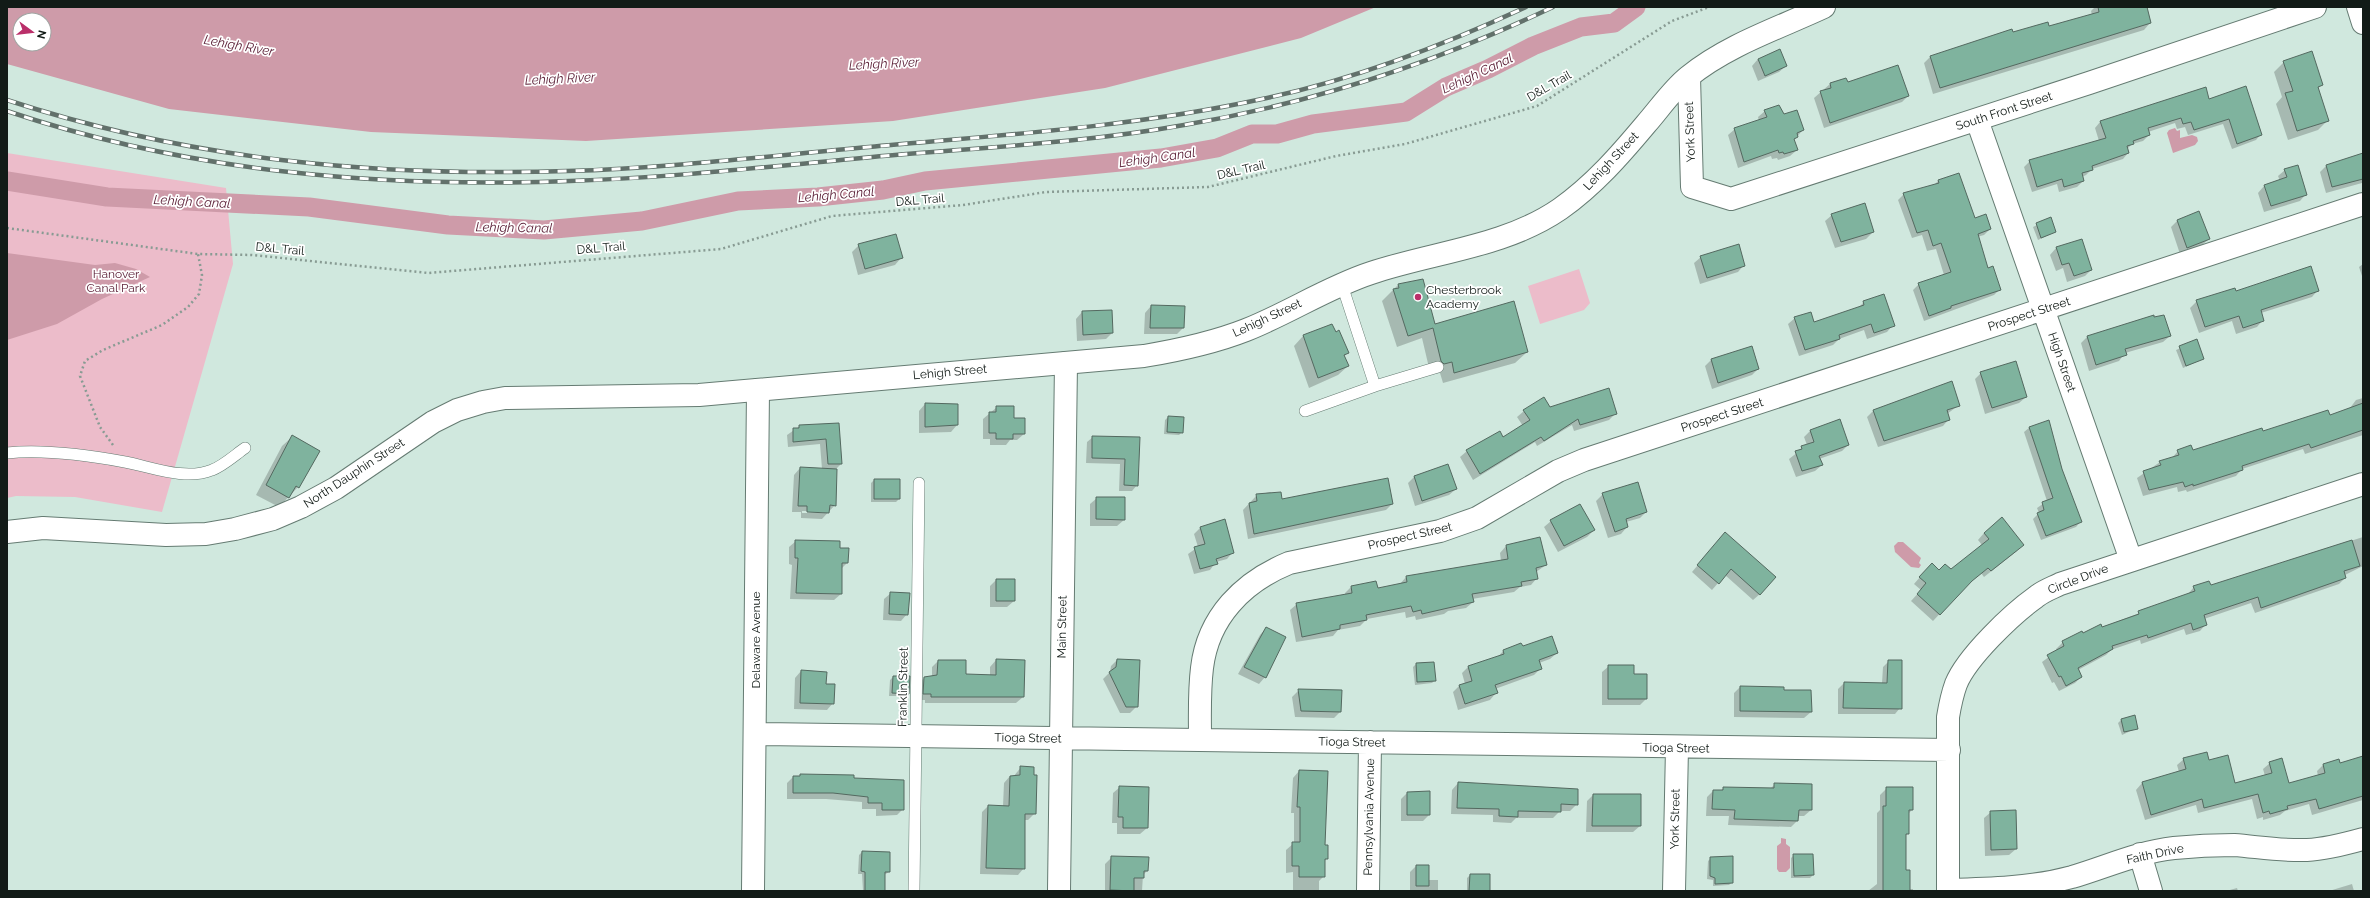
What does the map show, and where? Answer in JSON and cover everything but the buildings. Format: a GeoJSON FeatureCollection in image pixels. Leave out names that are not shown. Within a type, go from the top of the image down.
{"type":"FeatureCollection","features":[{"type":"Feature","properties":{"kind":"street","name":"Lehigh Street"},"geometry":{"type":"LineString","coordinates":[[600,397],[698,395],[758,390],[1144,356],[1203,345],[1248,329],[1370,273],[1492,240],[1526,227],[1557,210],[1587,189],[1612,164],[1688,77],[1732,49],[1824,7]]}},
{"type":"Feature","properties":{"kind":"street","name":"South Front Street"},"geometry":{"type":"LineString","coordinates":[[1692,187],[1730,199],[1977,120],[2315,7]]}},
{"type":"Feature","properties":{"kind":"street"},"geometry":{"type":"LineString","coordinates":[[2358,7],[2363,23]]}},
{"type":"Feature","properties":{"kind":"street","name":"York Street"},"geometry":{"type":"LineString","coordinates":[[1688,77],[1692,187]]}},
{"type":"Feature","properties":{"kind":"street","name":"High Street"},"geometry":{"type":"LineString","coordinates":[[1977,120],[2131,560]]}},
{"type":"Feature","properties":{"kind":"street","name":"Prospect Street"},"geometry":{"type":"LineString","coordinates":[[1200,739],[1202,669],[1211,635],[1223,612],[1234,598],[1250,583],[1269,571],[1289,563],[1440,531],[1478,518],[1558,471],[1584,460],[2363,204]]}},
{"type":"Feature","properties":{"kind":"street","name":"Main Street"},"geometry":{"type":"LineString","coordinates":[[1059,891],[1066,363]]}},
{"type":"Feature","properties":{"kind":"street","name":"Delaware Avenue"},"geometry":{"type":"LineString","coordinates":[[754,891],[758,390]]}},
{"type":"Feature","properties":{"kind":"street","name":"North Dauphin Street"},"geometry":{"type":"LineString","coordinates":[[7,532],[43,528],[166,536],[206,534],[235,529],[273,519],[301,507],[336,488],[433,422],[457,410],[483,402],[505,398],[600,397]]}},
{"type":"Feature","properties":{"kind":"street","name":"Circle Drive"},"geometry":{"type":"LineString","coordinates":[[1948,890],[1948,717],[1957,683],[1968,664],[2012,616],[2038,595],[2060,584],[2363,484]]}},
{"type":"Feature","properties":{"kind":"street","name":"Tioga Street"},"geometry":{"type":"LineString","coordinates":[[756,734],[1200,739],[1677,748],[1948,750]]}},
{"type":"Feature","properties":{"kind":"street","name":"Pennsylvania Avenue"},"geometry":{"type":"LineString","coordinates":[[1368,891],[1370,742]]}},
{"type":"Feature","properties":{"kind":"street","name":"York Street"},"geometry":{"type":"LineString","coordinates":[[1674,891],[1677,748]]}},
{"type":"Feature","properties":{"kind":"street","name":"Faith Drive"},"geometry":{"type":"LineString","coordinates":[[1948,890],[1994,889],[2032,885],[2070,877],[2140,854],[2172,848],[2203,845],[2277,850],[2308,850],[2339,846],[2363,839]]}},
{"type":"Feature","properties":{"kind":"street"},"geometry":{"type":"LineString","coordinates":[[2140,854],[2150,891]]}},
{"type":"Feature","properties":{"kind":"lane"},"geometry":{"type":"LineString","coordinates":[[1342,285],[1375,386]]}},
{"type":"Feature","properties":{"kind":"lane"},"geometry":{"type":"LineString","coordinates":[[1305,411],[1375,386],[1438,367]]}},
{"type":"Feature","properties":{"kind":"lane"},"geometry":{"type":"LineString","coordinates":[[7,453],[28,451],[124,462],[178,474],[212,470],[245,448]]}},
{"type":"Feature","properties":{"kind":"lane","name":"Franklin Street"},"geometry":{"type":"LineString","coordinates":[[914,891],[919,483]]}},
{"type":"Feature","properties":{"kind":"path","name":"D&L Trail"},"geometry":{"type":"LineString","coordinates":[[7,228],[198,254],[252,256],[428,273],[721,249],[832,216],[963,205],[1046,192],[1208,187],[1336,156],[1406,144],[1538,106],[1672,21],[1709,7]]}},
{"type":"Feature","properties":{"kind":"path"},"geometry":{"type":"LineString","coordinates":[[124,462],[100,427],[80,376],[85,361],[103,350],[162,326],[188,307],[199,294],[202,276],[198,254]]}},
{"type":"Feature","properties":{"kind":"green space","name":"Hanover Canal Park"},"geometry":{"type":"Polygon","coordinates":[[[7,153],[226,188],[233,264],[162,512],[75,497],[16,496],[7,498],[7,153]]]}},
{"type":"Feature","properties":{"kind":"green space"},"geometry":{"type":"Polygon","coordinates":[[[1579,269],[1590,303],[1584,310],[1540,324],[1528,286],[1579,269]]]}},
{"type":"Feature","properties":{"kind":"water","name":"Lehigh River"},"geometry":{"type":"Polygon","coordinates":[[[7,7],[1376,7],[1301,38],[1105,88],[893,121],[586,141],[371,132],[169,109],[7,64],[7,7]]]}},
{"type":"Feature","properties":{"kind":"water"},"geometry":{"type":"Polygon","coordinates":[[[2175,128],[2177,131],[2180,130],[2180,138],[2192,135],[2197,137],[2198,141],[2195,145],[2173,153],[2167,133],[2169,130],[2175,128]]]}},
{"type":"Feature","properties":{"kind":"water"},"geometry":{"type":"Polygon","coordinates":[[[7,253],[95,265],[115,263],[136,269],[150,277],[102,299],[57,324],[7,340],[7,253]]]}},
{"type":"Feature","properties":{"kind":"water"},"geometry":{"type":"Polygon","coordinates":[[[1898,542],[1903,542],[1921,558],[1919,563],[1921,565],[1919,568],[1911,567],[1895,552],[1894,546],[1898,542]]]}},
{"type":"Feature","properties":{"kind":"water"},"geometry":{"type":"Polygon","coordinates":[[[1781,838],[1786,839],[1786,844],[1790,847],[1790,868],[1786,872],[1779,872],[1777,869],[1777,846],[1781,843],[1781,838]]]}},
{"type":"Feature","properties":{"kind":"waterway","name":"Lehigh Canal"},"geometry":{"type":"LineString","coordinates":[[7,181],[107,197],[309,207],[448,225],[544,230],[642,221],[738,201],[818,197],[883,190],[925,181],[1161,158],[1217,148],[1252,134],[1277,134],[1313,124],[1406,112],[1446,87],[1488,69],[1533,46],[1581,27],[1614,23],[1636,7]]}},
{"type":"Feature","properties":{"kind":"railway"},"geometry":{"type":"LineString","coordinates":[[7,100],[76,121],[145,137],[214,150],[284,160],[354,167],[424,171],[567,171],[643,167],[1067,129],[1165,117],[1213,109],[1296,91],[1363,72],[1430,48],[1526,7]]}},
{"type":"Feature","properties":{"kind":"railway"},"geometry":{"type":"LineString","coordinates":[[7,111],[75,132],[144,149],[214,162],[285,172],[427,182],[498,183],[606,180],[716,172],[1023,145],[1104,137],[1184,125],[1279,105],[1373,79],[1464,46],[1553,7]]}},
{"type":"Feature","properties":{"kind":"place","name":"Chesterbrook Academy"},"geometry":{"type":"Point","coordinates":[1418,297]}}]}
